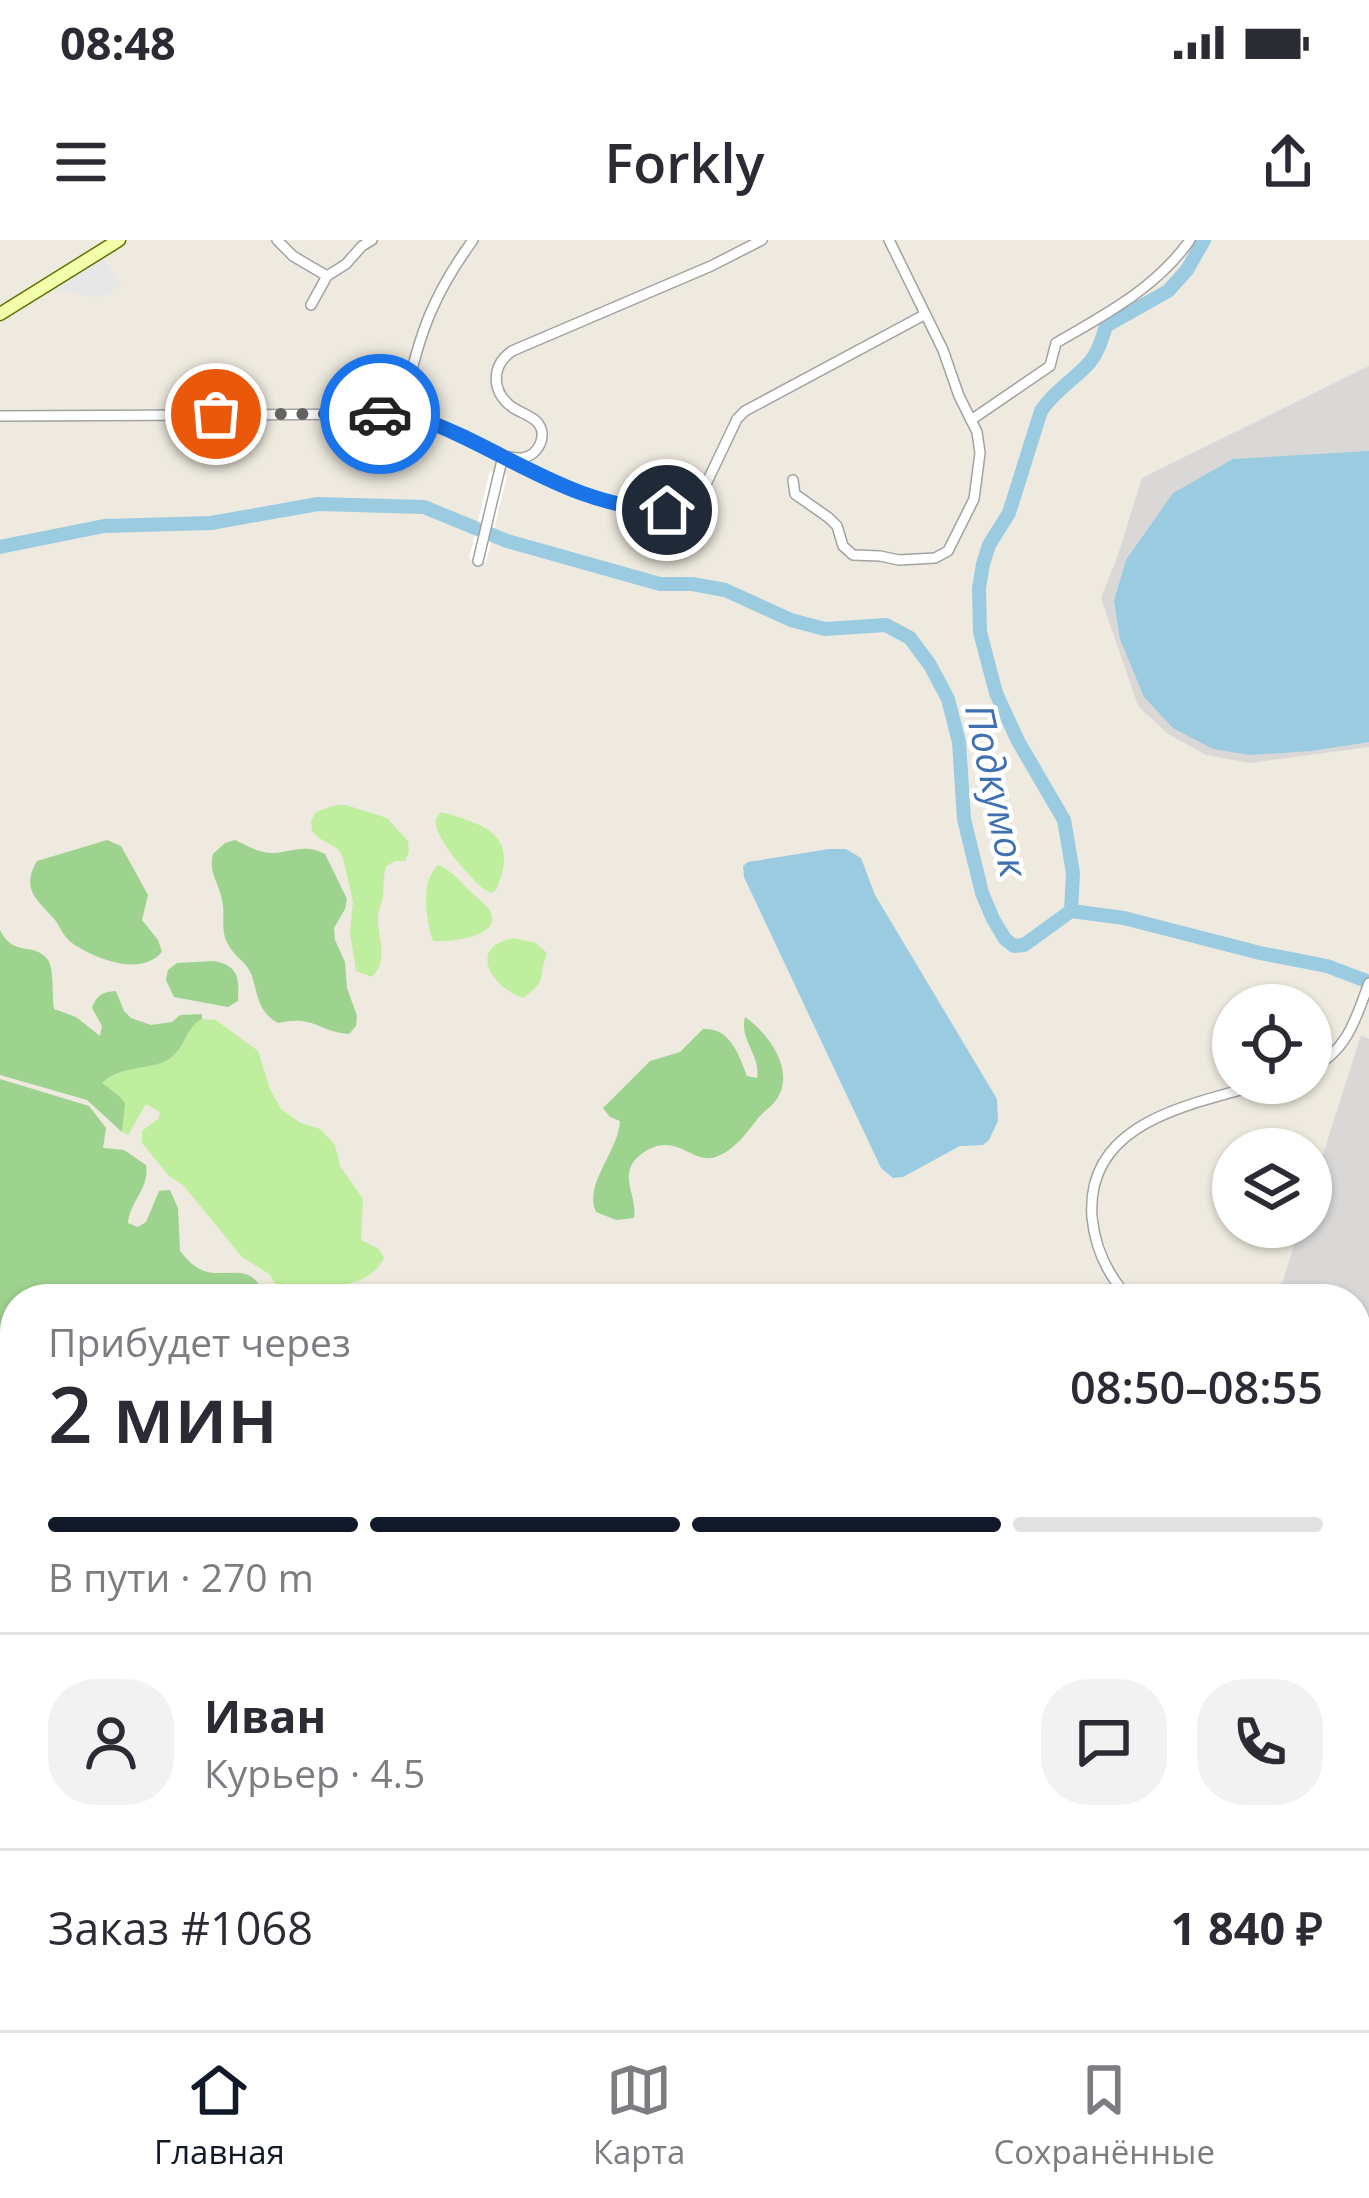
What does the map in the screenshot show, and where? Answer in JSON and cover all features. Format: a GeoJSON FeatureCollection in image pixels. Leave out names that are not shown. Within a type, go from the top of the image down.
{"type":"FeatureCollection","features":[{"type":"Feature","properties":{"kind":"main road"},"geometry":{"type":"LineString","coordinates":[[0,314],[119,240]]}},
{"type":"Feature","properties":{"kind":"street"},"geometry":{"type":"LineString","coordinates":[[277,240],[293,256],[327,276]]}},
{"type":"Feature","properties":{"kind":"street"},"geometry":{"type":"LineString","coordinates":[[311,305],[327,276],[372,240]]}},
{"type":"Feature","properties":{"kind":"street"},"geometry":{"type":"LineString","coordinates":[[405,398],[430,308],[473,240]]}},
{"type":"Feature","properties":{"kind":"street"},"geometry":{"type":"LineString","coordinates":[[503,456],[525,458],[536,452],[542,431],[537,422],[503,398],[496,376],[503,357],[762,240]]}},
{"type":"Feature","properties":{"kind":"street"},"geometry":{"type":"LineString","coordinates":[[794,480],[795,494],[830,518],[843,547],[853,555],[898,560],[934,558],[948,551],[974,499],[980,454],[977,432],[889,240]]}},
{"type":"Feature","properties":{"kind":"street"},"geometry":{"type":"LineString","coordinates":[[971,420],[1050,366],[1056,343],[1127,302],[1160,276],[1190,240]]}},
{"type":"Feature","properties":{"kind":"street"},"geometry":{"type":"LineString","coordinates":[[707,482],[736,419],[746,411],[924,314]]}},
{"type":"Feature","properties":{"kind":"street"},"geometry":{"type":"LineString","coordinates":[[405,398],[415,405],[416,417],[401,427],[388,414],[392,402],[405,398]]}},
{"type":"Feature","properties":{"kind":"street"},"geometry":{"type":"LineString","coordinates":[[0,416],[388,414]]}},
{"type":"Feature","properties":{"kind":"street"},"geometry":{"type":"LineString","coordinates":[[416,417],[602,502],[667,510]]}},
{"type":"Feature","properties":{"kind":"street"},"geometry":{"type":"LineString","coordinates":[[478,561],[503,456]]}},
{"type":"Feature","properties":{"kind":"street"},"geometry":{"type":"LineString","coordinates":[[1332,1055],[1344,1043],[1369,983]]}},
{"type":"Feature","properties":{"kind":"street"},"geometry":{"type":"LineString","coordinates":[[1118,1284],[1107,1270],[1093,1230],[1094,1191],[1108,1157],[1119,1142],[1155,1117],[1212,1097]]}},
{"type":"Feature","properties":{"kind":"shaded area"},"geometry":{"type":"Polygon","coordinates":[[[103,259],[121,284],[102,298],[53,290],[103,259]]]}},
{"type":"Feature","properties":{"kind":"shaded area"},"geometry":{"type":"Polygon","coordinates":[[[1369,366],[1369,747],[1250,763],[1206,755],[1168,734],[1138,706],[1101,598],[1142,478],[1369,366]]]}},
{"type":"Feature","properties":{"kind":"shaded area"},"geometry":{"type":"Polygon","coordinates":[[[1361,1035],[1369,1039],[1369,1284],[1282,1284],[1293,1248],[1332,1248],[1331,1128],[1361,1035]]]}},
{"type":"Feature","properties":{"kind":"green space"},"geometry":{"type":"Polygon","coordinates":[[[336,805],[387,818],[408,841],[405,861],[386,866],[378,917],[382,956],[372,977],[356,971],[350,933],[353,901],[343,858],[312,831],[316,812],[336,805]]]}},
{"type":"Feature","properties":{"kind":"green space"},"geometry":{"type":"Polygon","coordinates":[[[441,812],[485,828],[501,844],[504,856],[496,890],[491,893],[482,888],[447,848],[435,821],[441,812]]]}},
{"type":"Feature","properties":{"kind":"green space"},"geometry":{"type":"Polygon","coordinates":[[[107,840],[121,846],[148,895],[142,920],[162,952],[142,963],[118,963],[72,943],[31,887],[37,861],[107,840]]]}},
{"type":"Feature","properties":{"kind":"green space"},"geometry":{"type":"Polygon","coordinates":[[[235,840],[265,852],[306,849],[325,854],[347,899],[334,928],[357,1016],[349,1034],[308,1022],[278,1023],[263,1008],[250,971],[226,940],[222,900],[212,867],[213,854],[235,840]]]}},
{"type":"Feature","properties":{"kind":"green space"},"geometry":{"type":"Polygon","coordinates":[[[438,865],[489,909],[492,919],[483,932],[433,941],[427,890],[438,865]]]}},
{"type":"Feature","properties":{"kind":"green space"},"geometry":{"type":"Polygon","coordinates":[[[0,930],[11,944],[48,960],[54,1009],[76,1017],[100,1036],[102,1026],[92,1008],[107,992],[116,991],[131,1018],[151,1025],[172,1022],[180,1015],[202,1014],[166,1061],[119,1073],[102,1083],[125,1103],[122,1132],[87,1100],[0,1075],[0,930]]]}},
{"type":"Feature","properties":{"kind":"green space"},"geometry":{"type":"Polygon","coordinates":[[[514,938],[536,943],[547,953],[540,982],[523,998],[502,986],[487,958],[499,943],[514,938]]]}},
{"type":"Feature","properties":{"kind":"green space"},"geometry":{"type":"Polygon","coordinates":[[[214,961],[236,974],[238,1001],[228,1007],[174,997],[166,980],[168,970],[177,963],[214,961]]]}},
{"type":"Feature","properties":{"kind":"green space"},"geometry":{"type":"Polygon","coordinates":[[[745,1017],[770,1042],[781,1063],[782,1086],[776,1100],[736,1144],[718,1156],[700,1157],[663,1145],[639,1156],[629,1178],[634,1218],[616,1220],[596,1212],[594,1190],[620,1121],[603,1108],[650,1061],[680,1052],[703,1029],[727,1037],[747,1076],[757,1078],[745,1017]]]}},
{"type":"Feature","properties":{"kind":"green space"},"geometry":{"type":"Polygon","coordinates":[[[202,1019],[216,1020],[258,1051],[281,1109],[320,1129],[335,1145],[340,1166],[363,1199],[361,1240],[379,1249],[384,1258],[369,1276],[347,1284],[275,1284],[269,1274],[242,1257],[142,1143],[142,1131],[160,1112],[146,1104],[128,1135],[122,1132],[124,1103],[101,1083],[118,1073],[165,1061],[202,1019]]]}},
{"type":"Feature","properties":{"kind":"green space"},"geometry":{"type":"Polygon","coordinates":[[[0,1079],[89,1106],[106,1128],[103,1148],[124,1150],[146,1165],[145,1181],[128,1223],[138,1227],[146,1222],[159,1191],[170,1190],[178,1208],[180,1251],[188,1260],[212,1273],[243,1273],[258,1284],[0,1284],[0,1079]]]}},
{"type":"Feature","properties":{"kind":"water"},"geometry":{"type":"Polygon","coordinates":[[[1369,451],[1369,742],[1250,755],[1213,749],[1173,728],[1144,697],[1120,639],[1114,601],[1126,560],[1173,493],[1233,459],[1369,451]]]}},
{"type":"Feature","properties":{"kind":"water"},"geometry":{"type":"Polygon","coordinates":[[[846,849],[861,858],[875,895],[997,1099],[998,1121],[983,1145],[960,1146],[903,1177],[893,1178],[881,1168],[744,877],[743,866],[748,862],[846,849]]]}},
{"type":"Feature","properties":{"kind":"pier"},"geometry":{"type":"Polygon","coordinates":[[[490,471],[507,475],[486,563],[469,559],[490,471]]]}},
{"type":"Feature","properties":{"kind":"waterway"},"geometry":{"type":"LineString","coordinates":[[1071,911],[1073,873],[1064,820],[996,693],[980,632],[983,564],[1009,513],[1041,411],[1090,362],[1106,326],[1168,291],[1204,240]]}},
{"type":"Feature","properties":{"kind":"waterway","name":"Подкумок"},"geometry":{"type":"LineString","coordinates":[[0,547],[104,526],[211,523],[318,504],[424,507],[507,541],[660,584],[725,590],[791,620],[825,629],[886,625],[910,638],[948,699],[959,742],[964,819],[982,893],[1005,939],[1014,946],[1024,945],[1071,911],[1124,918],[1327,966],[1369,982]]}},
{"type":"Feature","properties":{"kind":"way so far"},"geometry":{"type":"LineString","coordinates":[[216,414],[380,414]]}},
{"type":"Feature","properties":{"kind":"route"},"geometry":{"type":"LineString","coordinates":[[380,414],[388,414],[401,427],[416,417],[445,427],[602,502],[667,510]]}}]}
